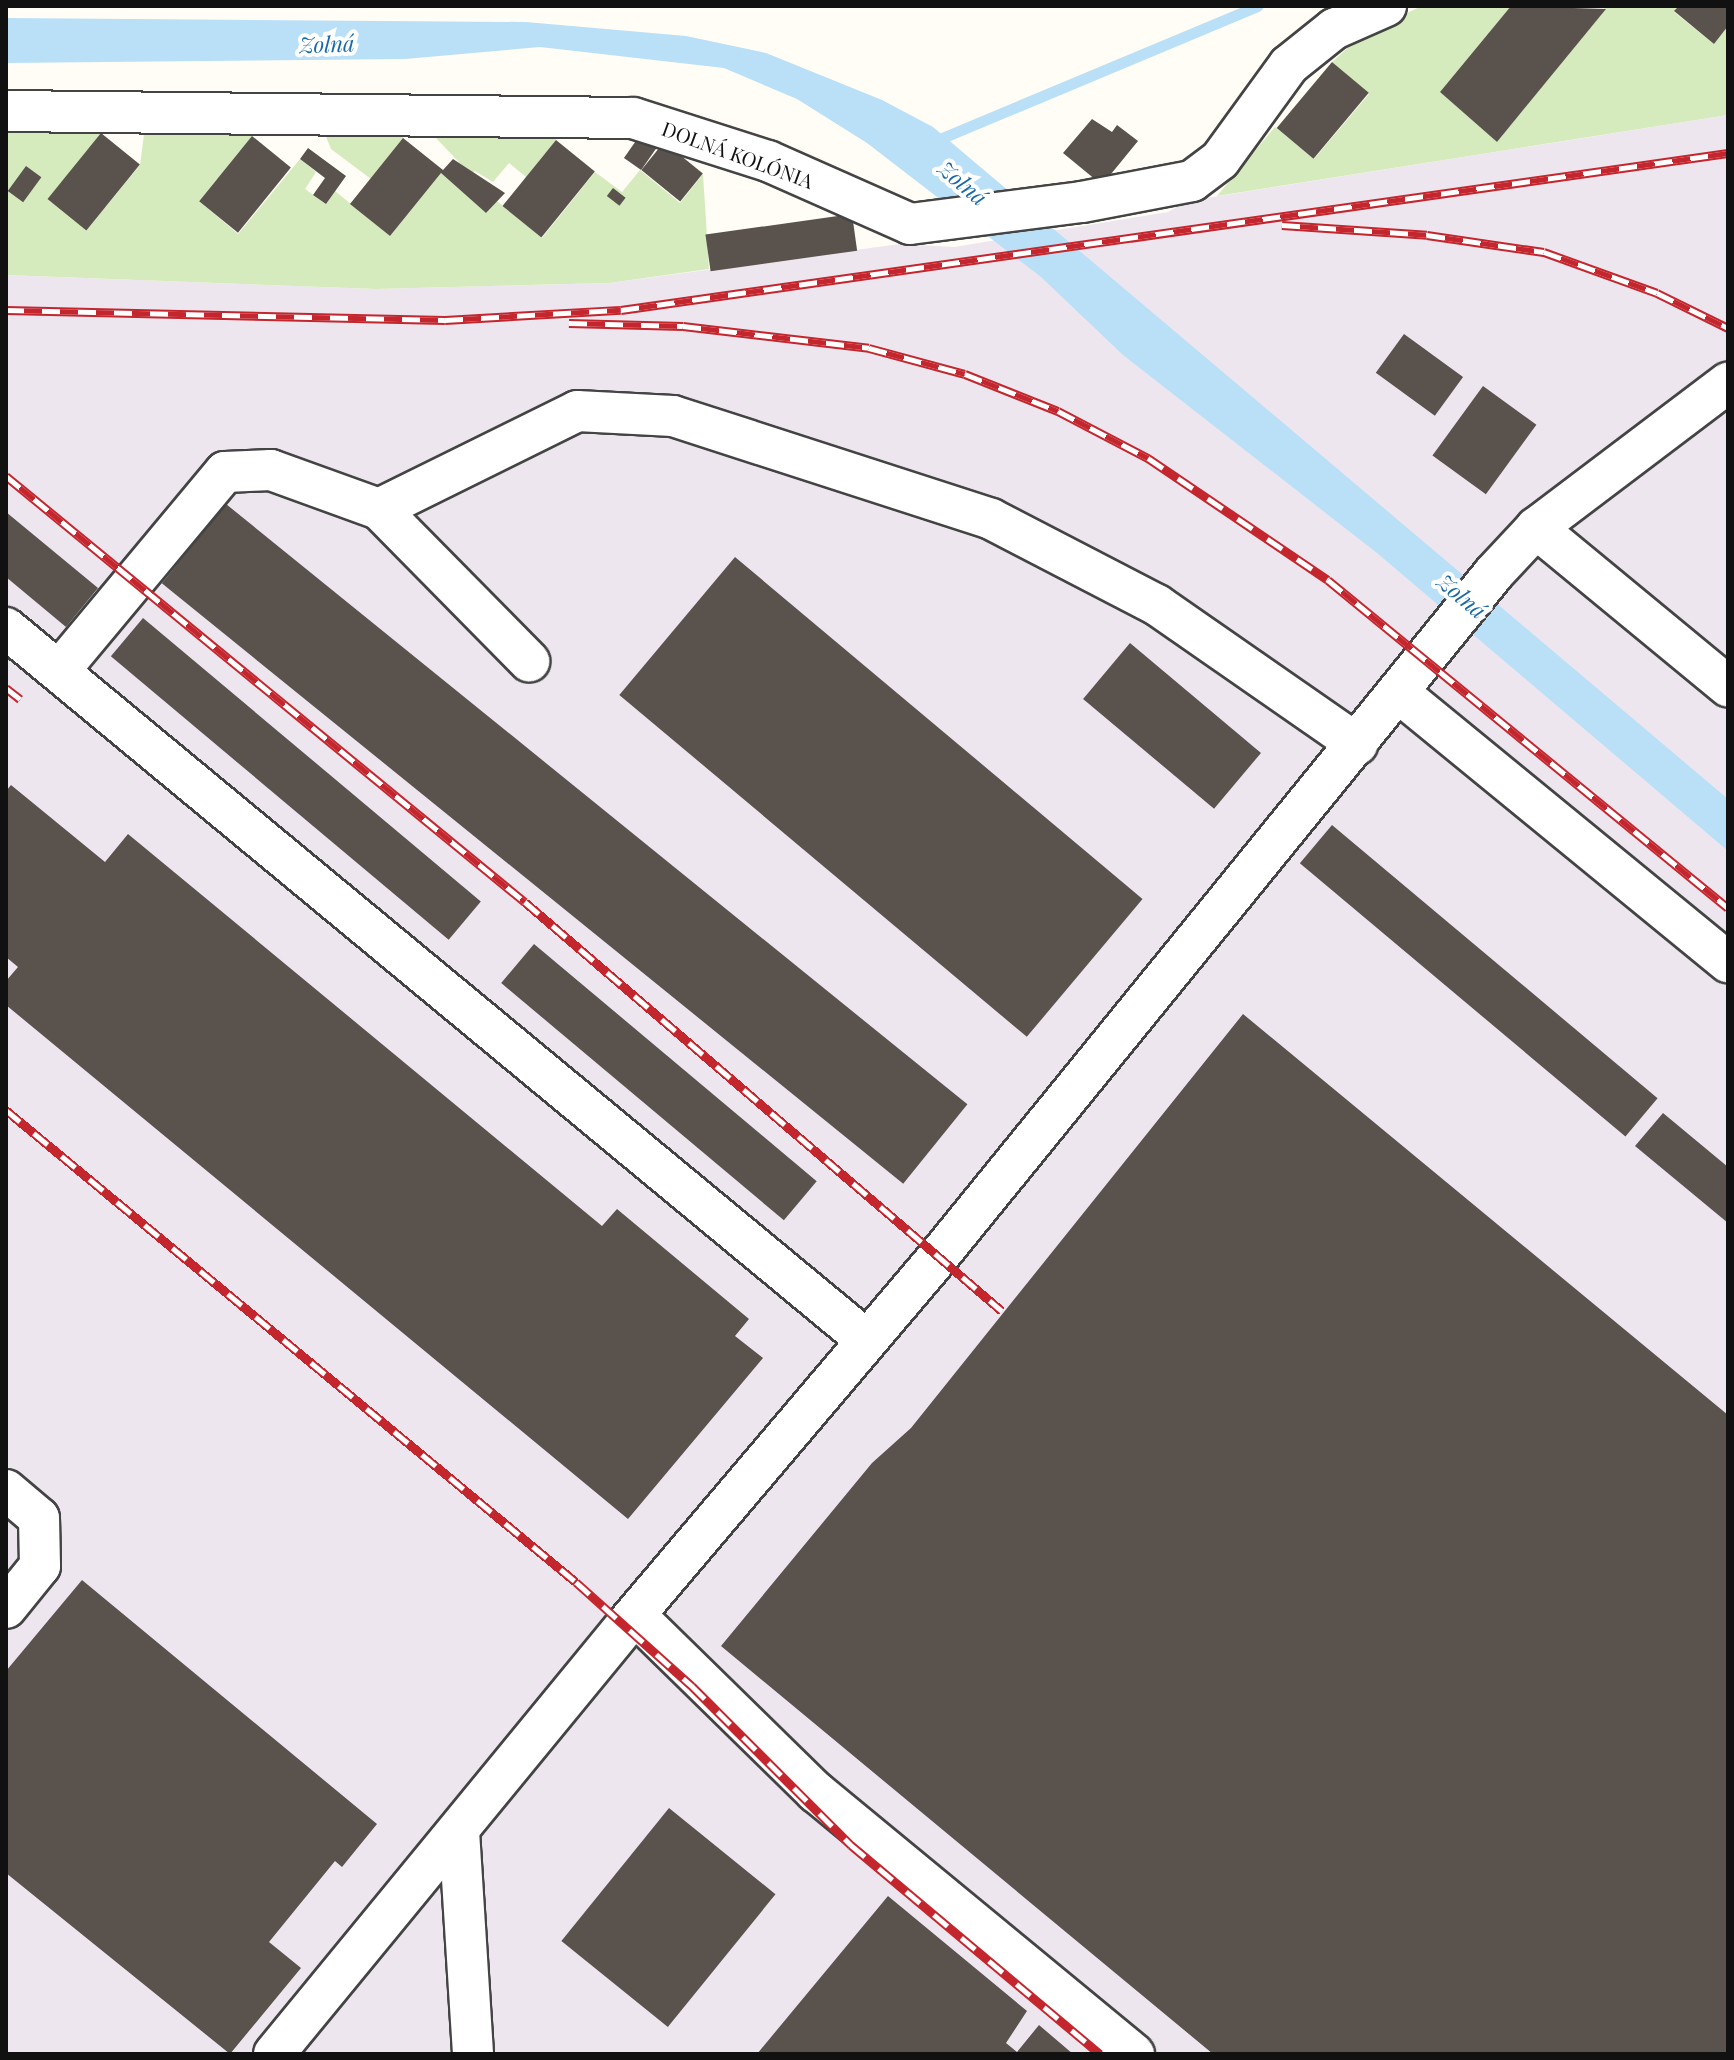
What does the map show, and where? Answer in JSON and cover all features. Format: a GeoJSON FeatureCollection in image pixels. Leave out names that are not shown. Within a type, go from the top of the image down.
{"type":"FeatureCollection","features":[{"type":"Feature","properties":{"kind":"lane","name":"DOLNÁ KOLÓNIA"},"geometry":{"type":"LineString","coordinates":[[6,111],[633,118],[768,161],[910,224],[1082,202],[1192,181],[1220,160],[1289,65],[1334,29],[1386,6]]}},
{"type":"Feature","properties":{"kind":"lane"},"geometry":{"type":"LineString","coordinates":[[274,2054],[865,1339],[938,1257],[1494,573],[1536,528],[1728,383]]}},
{"type":"Feature","properties":{"kind":"lane"},"geometry":{"type":"LineString","coordinates":[[379,509],[577,411],[673,416],[991,519],[1157,605],[1357,744]]}},
{"type":"Feature","properties":{"kind":"lane"},"geometry":{"type":"LineString","coordinates":[[59,671],[225,472],[271,470],[379,509],[529,661]]}},
{"type":"Feature","properties":{"kind":"lane"},"geometry":{"type":"LineString","coordinates":[[1536,528],[1728,686]]}},
{"type":"Feature","properties":{"kind":"lane"},"geometry":{"type":"LineString","coordinates":[[6,628],[865,1339]]}},
{"type":"Feature","properties":{"kind":"lane"},"geometry":{"type":"LineString","coordinates":[[1399,693],[1728,962]]}},
{"type":"Feature","properties":{"kind":"lane"},"geometry":{"type":"LineString","coordinates":[[6,1490],[39,1518],[40,1566],[6,1608]]}},
{"type":"Feature","properties":{"kind":"lane"},"geometry":{"type":"LineString","coordinates":[[636,1616],[816,1792],[1134,2054]]}},
{"type":"Feature","properties":{"kind":"lane"},"geometry":{"type":"LineString","coordinates":[[459,1831],[473,2054]]}},
{"type":"Feature","properties":{"kind":"shaded area"},"geometry":{"type":"Polygon","coordinates":[[[1728,115],[1728,2054],[6,2054],[6,275],[376,289],[609,283],[900,244],[954,247],[1168,212],[1187,201],[1728,115]]]}},
{"type":"Feature","properties":{"kind":"green space"},"geometry":{"type":"Polygon","coordinates":[[[1422,6],[1511,6],[1440,92],[1497,142],[1605,10],[1602,6],[1679,6],[1674,12],[1714,44],[1728,26],[1728,115],[1217,196],[1275,127],[1314,159],[1369,94],[1332,62],[1364,33],[1422,6]]]}},
{"type":"Feature","properties":{"kind":"green space"},"geometry":{"type":"Polygon","coordinates":[[[6,125],[102,127],[86,231],[140,165],[145,127],[252,129],[252,136],[199,201],[238,234],[300,159],[316,172],[305,189],[326,204],[335,191],[390,236],[441,173],[486,213],[497,201],[542,238],[595,172],[622,192],[640,170],[680,203],[703,174],[709,269],[609,283],[376,289],[6,275],[6,125]]]}},
{"type":"Feature","properties":{"kind":"green space"},"geometry":{"type":"Polygon","coordinates":[[[323,129],[404,131],[403,138],[371,179],[331,149],[323,129]]]}},
{"type":"Feature","properties":{"kind":"green space"},"geometry":{"type":"Polygon","coordinates":[[[436,131],[554,132],[556,140],[526,177],[509,163],[493,182],[475,171],[471,175],[436,138],[436,131]]]}},
{"type":"Feature","properties":{"kind":"water","name":"Zolná"},"geometry":{"type":"Polygon","coordinates":[[[6,18],[526,22],[686,36],[766,53],[882,100],[933,127],[1728,799],[1728,851],[1377,553],[1123,355],[1041,277],[867,143],[797,99],[724,68],[540,47],[405,59],[6,63],[6,18]]]}},
{"type":"Feature","properties":{"kind":"building"},"geometry":{"type":"Polygon","coordinates":[[[1511,6],[1606,9],[1497,142],[1440,92],[1511,6]]]}},
{"type":"Feature","properties":{"kind":"building"},"geometry":{"type":"Polygon","coordinates":[[[1679,6],[1728,6],[1728,26],[1714,44],[1674,11],[1679,6]]]}},
{"type":"Feature","properties":{"kind":"building"},"geometry":{"type":"Polygon","coordinates":[[[1332,62],[1369,93],[1313,159],[1277,128],[1332,62]]]}},
{"type":"Feature","properties":{"kind":"building"},"geometry":{"type":"Polygon","coordinates":[[[1092,119],[1112,132],[1117,125],[1138,141],[1102,185],[1063,153],[1092,119]]]}},
{"type":"Feature","properties":{"kind":"building"},"geometry":{"type":"Polygon","coordinates":[[[101,133],[140,164],[86,231],[48,199],[101,133]]]}},
{"type":"Feature","properties":{"kind":"building"},"geometry":{"type":"Polygon","coordinates":[[[640,135],[657,147],[641,170],[624,158],[640,135]]]}},
{"type":"Feature","properties":{"kind":"building"},"geometry":{"type":"Polygon","coordinates":[[[252,136],[291,167],[238,233],[199,201],[252,136]]]}},
{"type":"Feature","properties":{"kind":"building"},"geometry":{"type":"Polygon","coordinates":[[[403,138],[443,170],[453,159],[505,193],[486,213],[441,173],[390,236],[350,204],[403,138]]]}},
{"type":"Feature","properties":{"kind":"building"},"geometry":{"type":"Polygon","coordinates":[[[556,140],[595,171],[541,238],[503,206],[556,140]]]}},
{"type":"Feature","properties":{"kind":"building"},"geometry":{"type":"Polygon","coordinates":[[[664,142],[703,173],[680,201],[641,170],[664,142]]]}},
{"type":"Feature","properties":{"kind":"building"},"geometry":{"type":"Polygon","coordinates":[[[308,148],[346,176],[326,204],[313,195],[325,178],[300,159],[308,148]]]}},
{"type":"Feature","properties":{"kind":"building"},"geometry":{"type":"Polygon","coordinates":[[[26,166],[41,177],[23,202],[8,191],[26,166]]]}},
{"type":"Feature","properties":{"kind":"building"},"geometry":{"type":"Polygon","coordinates":[[[613,188],[626,198],[619,206],[607,196],[613,188]]]}},
{"type":"Feature","properties":{"kind":"building"},"geometry":{"type":"Polygon","coordinates":[[[852,214],[857,251],[711,271],[705,235],[852,214]]]}},
{"type":"Feature","properties":{"kind":"building"},"geometry":{"type":"Polygon","coordinates":[[[1404,334],[1463,377],[1435,416],[1376,373],[1404,334]]]}},
{"type":"Feature","properties":{"kind":"building"},"geometry":{"type":"Polygon","coordinates":[[[1483,386],[1536,425],[1486,494],[1432,456],[1483,386]]]}},
{"type":"Feature","properties":{"kind":"building"},"geometry":{"type":"Polygon","coordinates":[[[226,504],[967,1104],[903,1184],[162,583],[226,504]]]}},
{"type":"Feature","properties":{"kind":"building"},"geometry":{"type":"Polygon","coordinates":[[[6,512],[98,588],[66,627],[6,577],[6,512]]]}},
{"type":"Feature","properties":{"kind":"building"},"geometry":{"type":"Polygon","coordinates":[[[735,557],[1143,899],[1027,1037],[619,695],[735,557]]]}},
{"type":"Feature","properties":{"kind":"building"},"geometry":{"type":"Polygon","coordinates":[[[143,618],[481,901],[449,940],[111,656],[143,618]]]}},
{"type":"Feature","properties":{"kind":"building"},"geometry":{"type":"Polygon","coordinates":[[[1130,643],[1261,753],[1214,809],[1083,699],[1130,643]]]}},
{"type":"Feature","properties":{"kind":"building"},"geometry":{"type":"Polygon","coordinates":[[[11,785],[105,862],[128,834],[602,1226],[617,1209],[749,1319],[735,1336],[763,1358],[628,1519],[6,1005],[6,981],[18,967],[6,957],[6,791],[11,785]]]}},
{"type":"Feature","properties":{"kind":"building"},"geometry":{"type":"Polygon","coordinates":[[[1332,825],[1658,1098],[1625,1136],[1300,863],[1332,825]]]}},
{"type":"Feature","properties":{"kind":"building"},"geometry":{"type":"Polygon","coordinates":[[[534,944],[817,1181],[784,1220],[501,983],[534,944]]]}},
{"type":"Feature","properties":{"kind":"building"},"geometry":{"type":"Polygon","coordinates":[[[1243,1014],[1728,1415],[1728,2054],[1213,2054],[721,1646],[872,1463],[911,1428],[1243,1014]]]}},
{"type":"Feature","properties":{"kind":"building"},"geometry":{"type":"Polygon","coordinates":[[[1663,1113],[1728,1167],[1728,1223],[1635,1146],[1663,1113]]]}},
{"type":"Feature","properties":{"kind":"building"},"geometry":{"type":"Polygon","coordinates":[[[82,1580],[377,1824],[342,1867],[335,1861],[269,1942],[301,1968],[230,2054],[6,1873],[6,1671],[82,1580]]]}},
{"type":"Feature","properties":{"kind":"building"},"geometry":{"type":"Polygon","coordinates":[[[669,1808],[775,1894],[668,2027],[561,1941],[669,1808]]]}},
{"type":"Feature","properties":{"kind":"building"},"geometry":{"type":"Polygon","coordinates":[[[888,1896],[1027,2011],[1006,2043],[1017,2052],[1039,2025],[1073,2054],[757,2054],[888,1896]]]}},
{"type":"Feature","properties":{"kind":"waterway"},"geometry":{"type":"LineString","coordinates":[[930,143],[1258,6]]}},
{"type":"Feature","properties":{"kind":"railway"},"geometry":{"type":"LineString","coordinates":[[6,310],[445,320],[621,310],[1728,153]]}},
{"type":"Feature","properties":{"kind":"railway"},"geometry":{"type":"LineString","coordinates":[[1282,225],[1427,235],[1544,252],[1657,293],[1728,328]]}},
{"type":"Feature","properties":{"kind":"railway"},"geometry":{"type":"LineString","coordinates":[[569,323],[683,326],[869,348],[965,374],[1058,411],[1148,458],[1328,580],[1728,908]]}},
{"type":"Feature","properties":{"kind":"railway"},"geometry":{"type":"LineString","coordinates":[[6,476],[525,902],[1002,1311]]}},
{"type":"Feature","properties":{"kind":"railway"},"geometry":{"type":"LineString","coordinates":[[6,688],[20,699]]}},
{"type":"Feature","properties":{"kind":"railway"},"geometry":{"type":"LineString","coordinates":[[6,1110],[576,1582],[692,1686],[851,1845],[1100,2054]]}}]}
